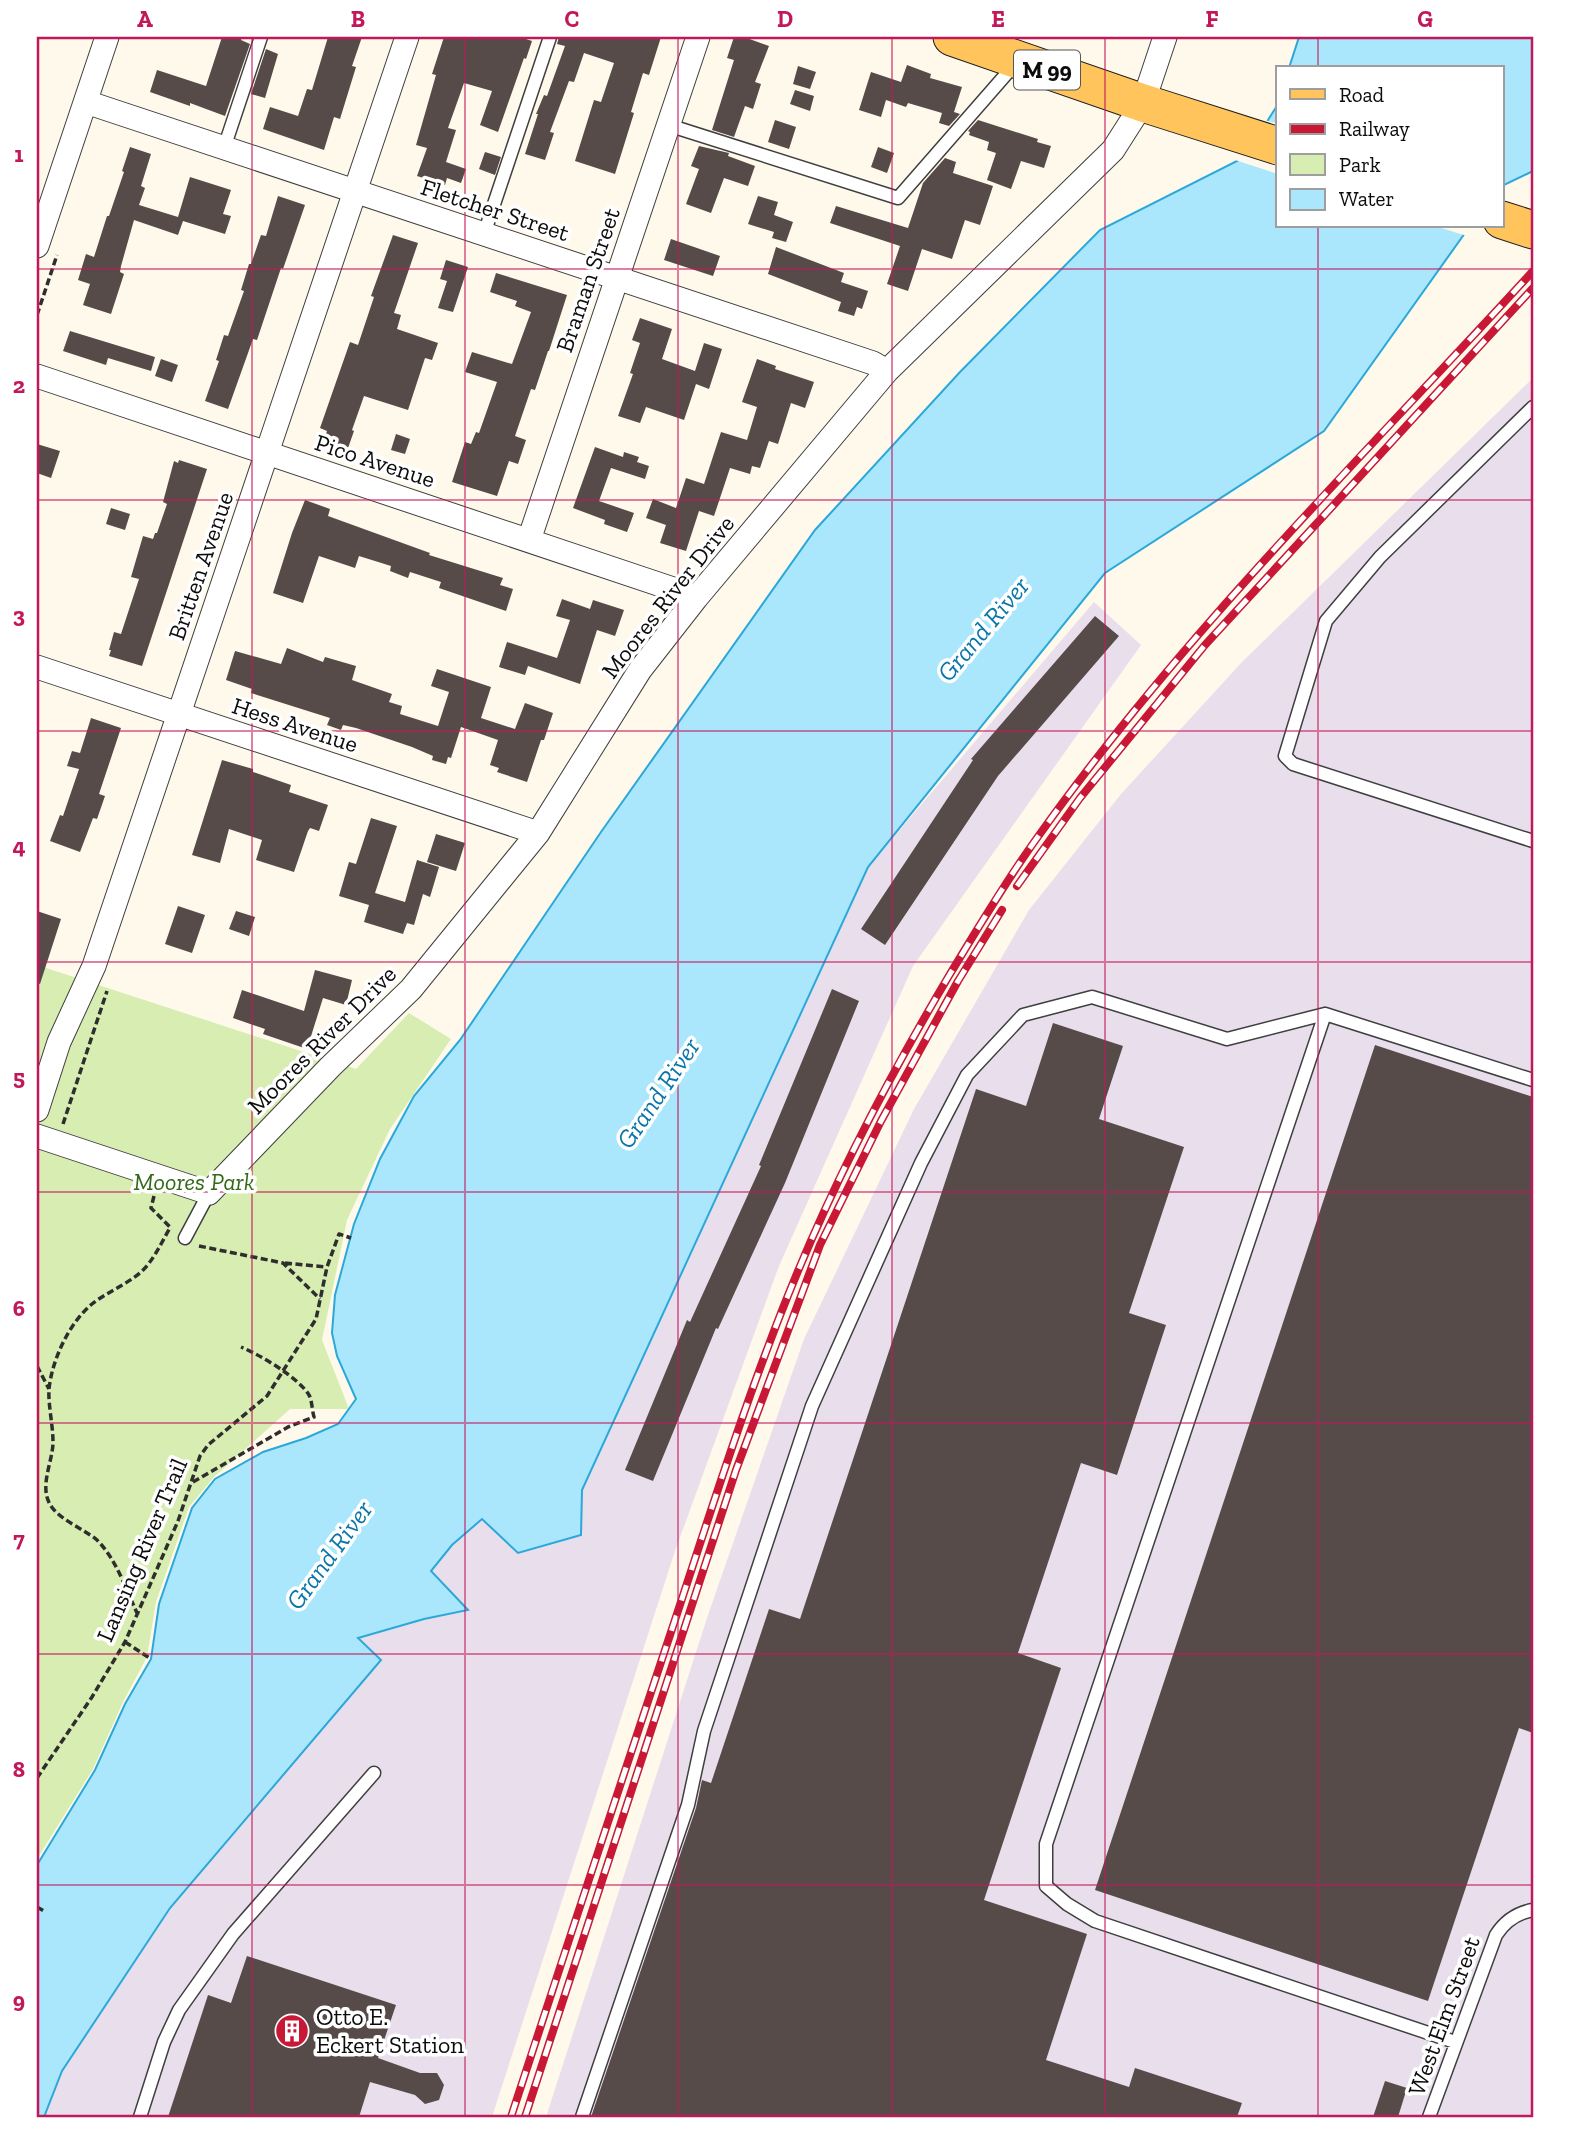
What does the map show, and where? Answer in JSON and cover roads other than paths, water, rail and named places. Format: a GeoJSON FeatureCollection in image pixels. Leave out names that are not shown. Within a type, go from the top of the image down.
{"type":"FeatureCollection","features":[{"type":"Feature","properties":{"kind":"main road","name":"M 99"},"geometry":{"type":"LineString","coordinates":[[952,37],[1276,145]]}},
{"type":"Feature","properties":{"kind":"main road"},"geometry":{"type":"LineString","coordinates":[[1504,221],[1533,230]]}},
{"type":"Feature","properties":{"kind":"street"},"geometry":{"type":"LineString","coordinates":[[37,246],[107,37]]}},
{"type":"Feature","properties":{"kind":"street","name":"Britten Avenue"},"geometry":{"type":"LineString","coordinates":[[37,1110],[59,1042],[94,966],[407,37]]}},
{"type":"Feature","properties":{"kind":"street","name":"Braman Street"},"geometry":{"type":"LineString","coordinates":[[529,540],[698,37]]}},
{"type":"Feature","properties":{"kind":"street","name":"Moores River Drive"},"geometry":{"type":"LineString","coordinates":[[209,1193],[330,1067],[411,989],[538,833],[640,670],[697,597],[887,371],[1113,150],[1143,103],[1165,37]]}},
{"type":"Feature","properties":{"kind":"street","name":"Fletcher Street"},"geometry":{"type":"LineString","coordinates":[[86,102],[617,277],[873,363],[887,371]]}},
{"type":"Feature","properties":{"kind":"street","name":"Pico Avenue"},"geometry":{"type":"LineString","coordinates":[[37,376],[697,597]]}},
{"type":"Feature","properties":{"kind":"street","name":"Hess Avenue"},"geometry":{"type":"LineString","coordinates":[[37,667],[538,833]]}},
{"type":"Feature","properties":{"kind":"street"},"geometry":{"type":"LineString","coordinates":[[37,1136],[209,1193]]}},
{"type":"Feature","properties":{"kind":"lane"},"geometry":{"type":"LineString","coordinates":[[224,148],[261,37]]}},
{"type":"Feature","properties":{"kind":"lane"},"geometry":{"type":"LineString","coordinates":[[484,234],[550,37]]}},
{"type":"Feature","properties":{"kind":"lane"},"geometry":{"type":"LineString","coordinates":[[668,125],[898,198],[1018,60]]}},
{"type":"Feature","properties":{"kind":"lane"},"geometry":{"type":"LineString","coordinates":[[1533,407],[1380,558],[1326,621],[1285,756],[1293,764],[1533,841]]}},
{"type":"Feature","properties":{"kind":"lane"},"geometry":{"type":"LineString","coordinates":[[582,2117],[688,1805],[704,1731],[812,1406],[921,1163],[967,1075],[1023,1016],[1092,997],[1227,1039],[1325,1014],[1533,1080]]}},
{"type":"Feature","properties":{"kind":"lane"},"geometry":{"type":"LineString","coordinates":[[1325,1014],[1046,1844],[1046,1886],[1067,1904],[1095,1921],[1455,2042]]}},
{"type":"Feature","properties":{"kind":"lane"},"geometry":{"type":"LineString","coordinates":[[185,1238],[209,1193]]}},
{"type":"Feature","properties":{"kind":"lane"},"geometry":{"type":"LineString","coordinates":[[139,2117],[164,2042],[179,2010],[233,1934],[374,1773]]}},
{"type":"Feature","properties":{"kind":"lane","name":"West Elm Street"},"geometry":{"type":"LineString","coordinates":[[1429,2117],[1496,1935],[1507,1920],[1524,1911],[1533,1910]]}},
{"type":"Feature","properties":{"kind":"water"},"geometry":{"type":"Polygon","coordinates":[[[1299,37],[1533,37],[1533,171],[1504,185],[1504,66],[1290,66],[1299,37]]]}},
{"type":"Feature","properties":{"kind":"water","name":"Grand River"},"geometry":{"type":"Polygon","coordinates":[[[1276,107],[1276,228],[1469,228],[1324,431],[1105,573],[868,867],[582,1490],[581,1535],[518,1553],[482,1519],[452,1545],[431,1571],[468,1610],[424,1619],[358,1638],[381,1660],[170,1908],[62,2071],[44,2117],[37,2117],[37,1865],[95,1770],[125,1704],[151,1659],[159,1604],[192,1508],[215,1479],[263,1452],[338,1424],[356,1399],[337,1356],[332,1333],[335,1295],[354,1224],[380,1159],[414,1096],[460,1040],[601,832],[815,530],[960,372],[1100,230],[1245,157],[1276,107]]]}},
{"type":"Feature","properties":{"kind":"railway"},"geometry":{"type":"LineString","coordinates":[[511,2117],[713,1505],[779,1317],[832,1195],[908,1046],[1003,888],[1093,762],[1152,689],[1276,547],[1533,271]]}},
{"type":"Feature","properties":{"kind":"railway"},"geometry":{"type":"LineString","coordinates":[[1017,886],[1080,798],[1205,645],[1533,288]]}},
{"type":"Feature","properties":{"kind":"railway"},"geometry":{"type":"LineString","coordinates":[[525,2117],[736,1470],[820,1245],[881,1121],[958,981],[1002,910]]}},
{"type":"Feature","properties":{"kind":"place","name":"Otto E. Eckert Station"},"geometry":{"type":"Point","coordinates":[292,2031]}},
{"type":"Feature","properties":{"kind":"park label","name":"Moores Park"},"geometry":{"type":"Point","coordinates":[194,1182]}}]}
